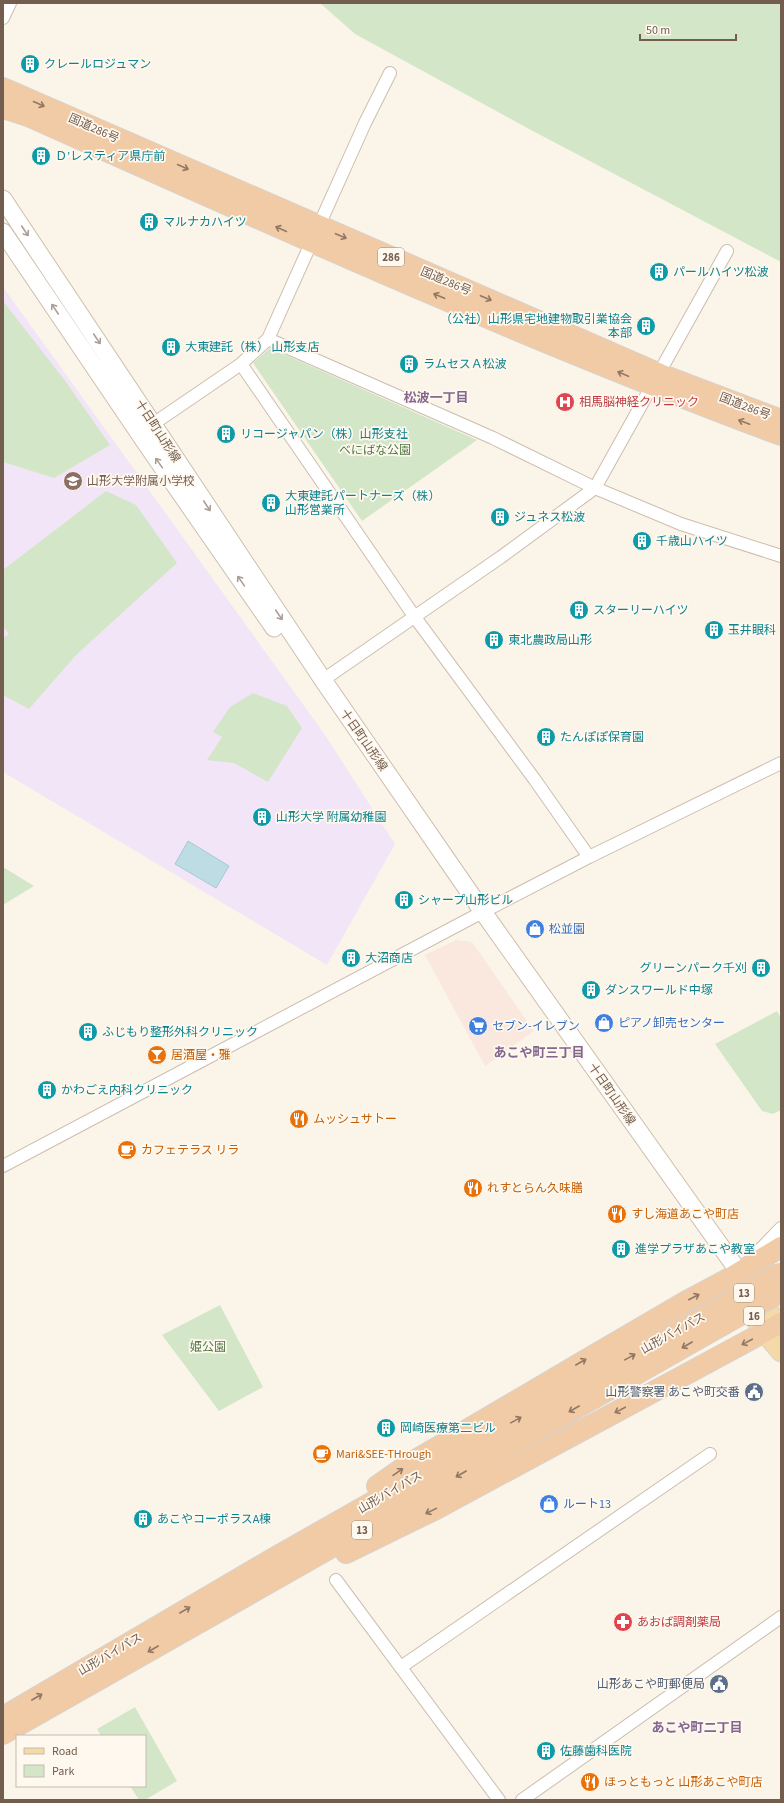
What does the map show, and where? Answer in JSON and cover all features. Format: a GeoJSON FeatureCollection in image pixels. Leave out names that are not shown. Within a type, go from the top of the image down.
{"type":"FeatureCollection","features":[{"type":"Feature","properties":{"kind":"highway","name":"国道286号"},"geometry":{"type":"LineString","coordinates":[[3,88],[315,234]]}},
{"type":"Feature","properties":{"kind":"highway","name":"国道286号"},"geometry":{"type":"LineString","coordinates":[[3,108],[28,116],[315,234],[781,435]]}},
{"type":"Feature","properties":{"kind":"highway","name":"国道286号"},"geometry":{"type":"LineString","coordinates":[[656,380],[781,420]]}},
{"type":"Feature","properties":{"kind":"highway"},"geometry":{"type":"LineString","coordinates":[[274,1558],[407,1465],[671,1309],[734,1276],[781,1247]]}},
{"type":"Feature","properties":{"kind":"highway","name":"山形バイパス"},"geometry":{"type":"LineString","coordinates":[[3,1734],[173,1637],[714,1320],[781,1279]]}},
{"type":"Feature","properties":{"kind":"highway","name":"山形バイパス"},"geometry":{"type":"LineString","coordinates":[[3,1717],[274,1558],[494,1433],[714,1320]]}},
{"type":"Feature","properties":{"kind":"highway"},"geometry":{"type":"LineString","coordinates":[[173,1637],[436,1509],[777,1326]]}},
{"type":"Feature","properties":{"kind":"main road","name":"十日町山形線"},"geometry":{"type":"LineString","coordinates":[[3,199],[600,1097],[725,1271],[734,1276]]}},
{"type":"Feature","properties":{"kind":"main road","name":"十日町山形線"},"geometry":{"type":"LineString","coordinates":[[3,232],[144,442],[479,914]]}},
{"type":"Feature","properties":{"kind":"main road","name":"16"},"geometry":{"type":"LineString","coordinates":[[734,1276],[777,1326],[781,1352]]}},
{"type":"Feature","properties":{"kind":"street"},"geometry":{"type":"LineString","coordinates":[[3,18],[10,3]]}},
{"type":"Feature","properties":{"kind":"street"},"geometry":{"type":"LineString","coordinates":[[153,424],[241,364],[268,339],[390,73]]}},
{"type":"Feature","properties":{"kind":"street"},"geometry":{"type":"LineString","coordinates":[[323,680],[501,557],[595,488],[727,252]]}},
{"type":"Feature","properties":{"kind":"street"},"geometry":{"type":"LineString","coordinates":[[268,339],[493,438],[595,488],[681,524],[781,556]]}},
{"type":"Feature","properties":{"kind":"street"},"geometry":{"type":"LineString","coordinates":[[241,364],[414,616],[535,780],[589,857]]}},
{"type":"Feature","properties":{"kind":"street"},"geometry":{"type":"LineString","coordinates":[[3,1166],[589,857],[781,763]]}},
{"type":"Feature","properties":{"kind":"street"},"geometry":{"type":"LineString","coordinates":[[734,1276],[781,1228]]}},
{"type":"Feature","properties":{"kind":"street"},"geometry":{"type":"LineString","coordinates":[[401,1667],[710,1454]]}},
{"type":"Feature","properties":{"kind":"street"},"geometry":{"type":"LineString","coordinates":[[336,1580],[499,1800]]}},
{"type":"Feature","properties":{"kind":"street"},"geometry":{"type":"LineString","coordinates":[[522,1800],[781,1617]]}},
{"type":"Feature","properties":{"kind":"shaded area","name":"山形大学附属小学校"},"geometry":{"type":"Polygon","coordinates":[[[3,287],[325,735],[395,844],[327,965],[3,772],[3,287]]]}},
{"type":"Feature","properties":{"kind":"shaded area"},"geometry":{"type":"Polygon","coordinates":[[[456,940],[472,942],[534,1031],[485,1066],[425,955],[456,940]]]}},
{"type":"Feature","properties":{"kind":"green space"},"geometry":{"type":"Polygon","coordinates":[[[320,3],[781,3],[781,262],[531,130],[355,34],[320,3]]]}},
{"type":"Feature","properties":{"kind":"green space"},"geometry":{"type":"Polygon","coordinates":[[[3,301],[66,382],[110,445],[54,478],[3,462],[3,301]]]}},
{"type":"Feature","properties":{"kind":"green space","name":"べにばな公園"},"geometry":{"type":"Polygon","coordinates":[[[270,348],[477,440],[362,521],[253,363],[270,348]]]}},
{"type":"Feature","properties":{"kind":"green space"},"geometry":{"type":"Polygon","coordinates":[[[106,491],[136,505],[177,563],[76,655],[29,709],[3,695],[3,638],[9,634],[3,627],[3,570],[106,491]]]}},
{"type":"Feature","properties":{"kind":"green space"},"geometry":{"type":"Polygon","coordinates":[[[253,693],[287,706],[302,728],[268,782],[234,763],[207,760],[222,737],[213,732],[230,707],[253,693]]]}},
{"type":"Feature","properties":{"kind":"green space"},"geometry":{"type":"Polygon","coordinates":[[[3,867],[34,886],[3,905],[3,867]]]}},
{"type":"Feature","properties":{"kind":"green space"},"geometry":{"type":"Polygon","coordinates":[[[777,1011],[781,1018],[781,1110],[773,1114],[762,1111],[715,1044],[777,1011]]]}},
{"type":"Feature","properties":{"kind":"green space","name":"姫公園"},"geometry":{"type":"Polygon","coordinates":[[[220,1305],[263,1387],[219,1411],[162,1335],[220,1305]]]}},
{"type":"Feature","properties":{"kind":"green space"},"geometry":{"type":"Polygon","coordinates":[[[135,1707],[177,1781],[145,1800],[139,1800],[131,1787],[146,1787],[146,1735],[100,1735],[97,1729],[135,1707]]]}},
{"type":"Feature","properties":{"kind":"water"},"geometry":{"type":"Polygon","coordinates":[[[188,841],[229,866],[216,888],[175,864],[188,841]]]}},
{"type":"Feature","properties":{"kind":"place","name":"クレールロジュマン"},"geometry":{"type":"Point","coordinates":[30,64]}},
{"type":"Feature","properties":{"kind":"place","name":"Ｄ’レスティア県庁前"},"geometry":{"type":"Point","coordinates":[41,156]}},
{"type":"Feature","properties":{"kind":"place","name":"マルナカハイツ"},"geometry":{"type":"Point","coordinates":[149,222]}},
{"type":"Feature","properties":{"kind":"place","name":"パールハイツ松波"},"geometry":{"type":"Point","coordinates":[659,272]}},
{"type":"Feature","properties":{"kind":"place","name":"（公社）山形県宅地建物取引業協会 本部"},"geometry":{"type":"Point","coordinates":[646,326]}},
{"type":"Feature","properties":{"kind":"place","name":"大東建託（株） 山形支店"},"geometry":{"type":"Point","coordinates":[171,347]}},
{"type":"Feature","properties":{"kind":"place","name":"ラムセスＡ松波"},"geometry":{"type":"Point","coordinates":[409,364]}},
{"type":"Feature","properties":{"kind":"place","name":"相馬脳神経クリニック"},"geometry":{"type":"Point","coordinates":[565,402]}},
{"type":"Feature","properties":{"kind":"place","name":"リコージャパン（株）山形支社"},"geometry":{"type":"Point","coordinates":[226,434]}},
{"type":"Feature","properties":{"kind":"place","name":"山形大学附属小学校"},"geometry":{"type":"Point","coordinates":[73,481]}},
{"type":"Feature","properties":{"kind":"place","name":"大東建託パートナーズ（株） 山形営業所"},"geometry":{"type":"Point","coordinates":[271,503]}},
{"type":"Feature","properties":{"kind":"place","name":"ジュネス松波"},"geometry":{"type":"Point","coordinates":[500,517]}},
{"type":"Feature","properties":{"kind":"place","name":"千歳山ハイツ"},"geometry":{"type":"Point","coordinates":[642,541]}},
{"type":"Feature","properties":{"kind":"place","name":"スターリーハイツ"},"geometry":{"type":"Point","coordinates":[579,610]}},
{"type":"Feature","properties":{"kind":"place","name":"玉井眼科"},"geometry":{"type":"Point","coordinates":[714,630]}},
{"type":"Feature","properties":{"kind":"place","name":"東北農政局山形"},"geometry":{"type":"Point","coordinates":[494,640]}},
{"type":"Feature","properties":{"kind":"place","name":"たんぽぽ保育園"},"geometry":{"type":"Point","coordinates":[546,737]}},
{"type":"Feature","properties":{"kind":"place","name":"山形大学 附属幼稚園"},"geometry":{"type":"Point","coordinates":[262,817]}},
{"type":"Feature","properties":{"kind":"place","name":"シャープ山形ビル"},"geometry":{"type":"Point","coordinates":[404,900]}},
{"type":"Feature","properties":{"kind":"place","name":"松並園"},"geometry":{"type":"Point","coordinates":[535,929]}},
{"type":"Feature","properties":{"kind":"place","name":"大沼商店"},"geometry":{"type":"Point","coordinates":[351,958]}},
{"type":"Feature","properties":{"kind":"place","name":"グリーンパーク千刈"},"geometry":{"type":"Point","coordinates":[761,968]}},
{"type":"Feature","properties":{"kind":"place","name":"ダンスワールド中塚"},"geometry":{"type":"Point","coordinates":[591,990]}},
{"type":"Feature","properties":{"kind":"place","name":"ピアノ卸売センター"},"geometry":{"type":"Point","coordinates":[604,1023]}},
{"type":"Feature","properties":{"kind":"place","name":"セブン-イレブン"},"geometry":{"type":"Point","coordinates":[478,1026]}},
{"type":"Feature","properties":{"kind":"place","name":"ふじもり整形外科クリニック"},"geometry":{"type":"Point","coordinates":[88,1032]}},
{"type":"Feature","properties":{"kind":"place","name":"居酒屋・雅"},"geometry":{"type":"Point","coordinates":[157,1055]}},
{"type":"Feature","properties":{"kind":"place","name":"かわごえ内科クリニック"},"geometry":{"type":"Point","coordinates":[47,1090]}},
{"type":"Feature","properties":{"kind":"place","name":"ムッシュサトー"},"geometry":{"type":"Point","coordinates":[299,1119]}},
{"type":"Feature","properties":{"kind":"place","name":"カフェテラス リラ"},"geometry":{"type":"Point","coordinates":[127,1150]}},
{"type":"Feature","properties":{"kind":"place","name":"れすとらん久味膳"},"geometry":{"type":"Point","coordinates":[473,1188]}},
{"type":"Feature","properties":{"kind":"place","name":"すし海道あこや町店"},"geometry":{"type":"Point","coordinates":[617,1214]}},
{"type":"Feature","properties":{"kind":"place","name":"進学プラザあこや教室"},"geometry":{"type":"Point","coordinates":[621,1249]}},
{"type":"Feature","properties":{"kind":"place","name":"山形警察署 あこや町交番"},"geometry":{"type":"Point","coordinates":[754,1392]}},
{"type":"Feature","properties":{"kind":"place","name":"岡崎医療第二ビル"},"geometry":{"type":"Point","coordinates":[386,1428]}},
{"type":"Feature","properties":{"kind":"place","name":"Mari&SEE-THrough"},"geometry":{"type":"Point","coordinates":[322,1454]}},
{"type":"Feature","properties":{"kind":"place","name":"ルート13"},"geometry":{"type":"Point","coordinates":[549,1504]}},
{"type":"Feature","properties":{"kind":"place","name":"あこやコーポラスA棟"},"geometry":{"type":"Point","coordinates":[143,1519]}},
{"type":"Feature","properties":{"kind":"place","name":"あおば調剤薬局"},"geometry":{"type":"Point","coordinates":[623,1622]}},
{"type":"Feature","properties":{"kind":"place","name":"山形あこや町郵便局"},"geometry":{"type":"Point","coordinates":[719,1684]}},
{"type":"Feature","properties":{"kind":"place","name":"佐藤歯科医院"},"geometry":{"type":"Point","coordinates":[546,1751]}},
{"type":"Feature","properties":{"kind":"place","name":"ほっともっと 山形あこや町店"},"geometry":{"type":"Point","coordinates":[590,1782]}},
{"type":"Feature","properties":{"kind":"district","name":"松波一丁目"},"geometry":{"type":"Point","coordinates":[436,397]}},
{"type":"Feature","properties":{"kind":"district","name":"あこや町三丁目"},"geometry":{"type":"Point","coordinates":[539,1052]}},
{"type":"Feature","properties":{"kind":"district","name":"あこや町二丁目"},"geometry":{"type":"Point","coordinates":[697,1727]}}]}
